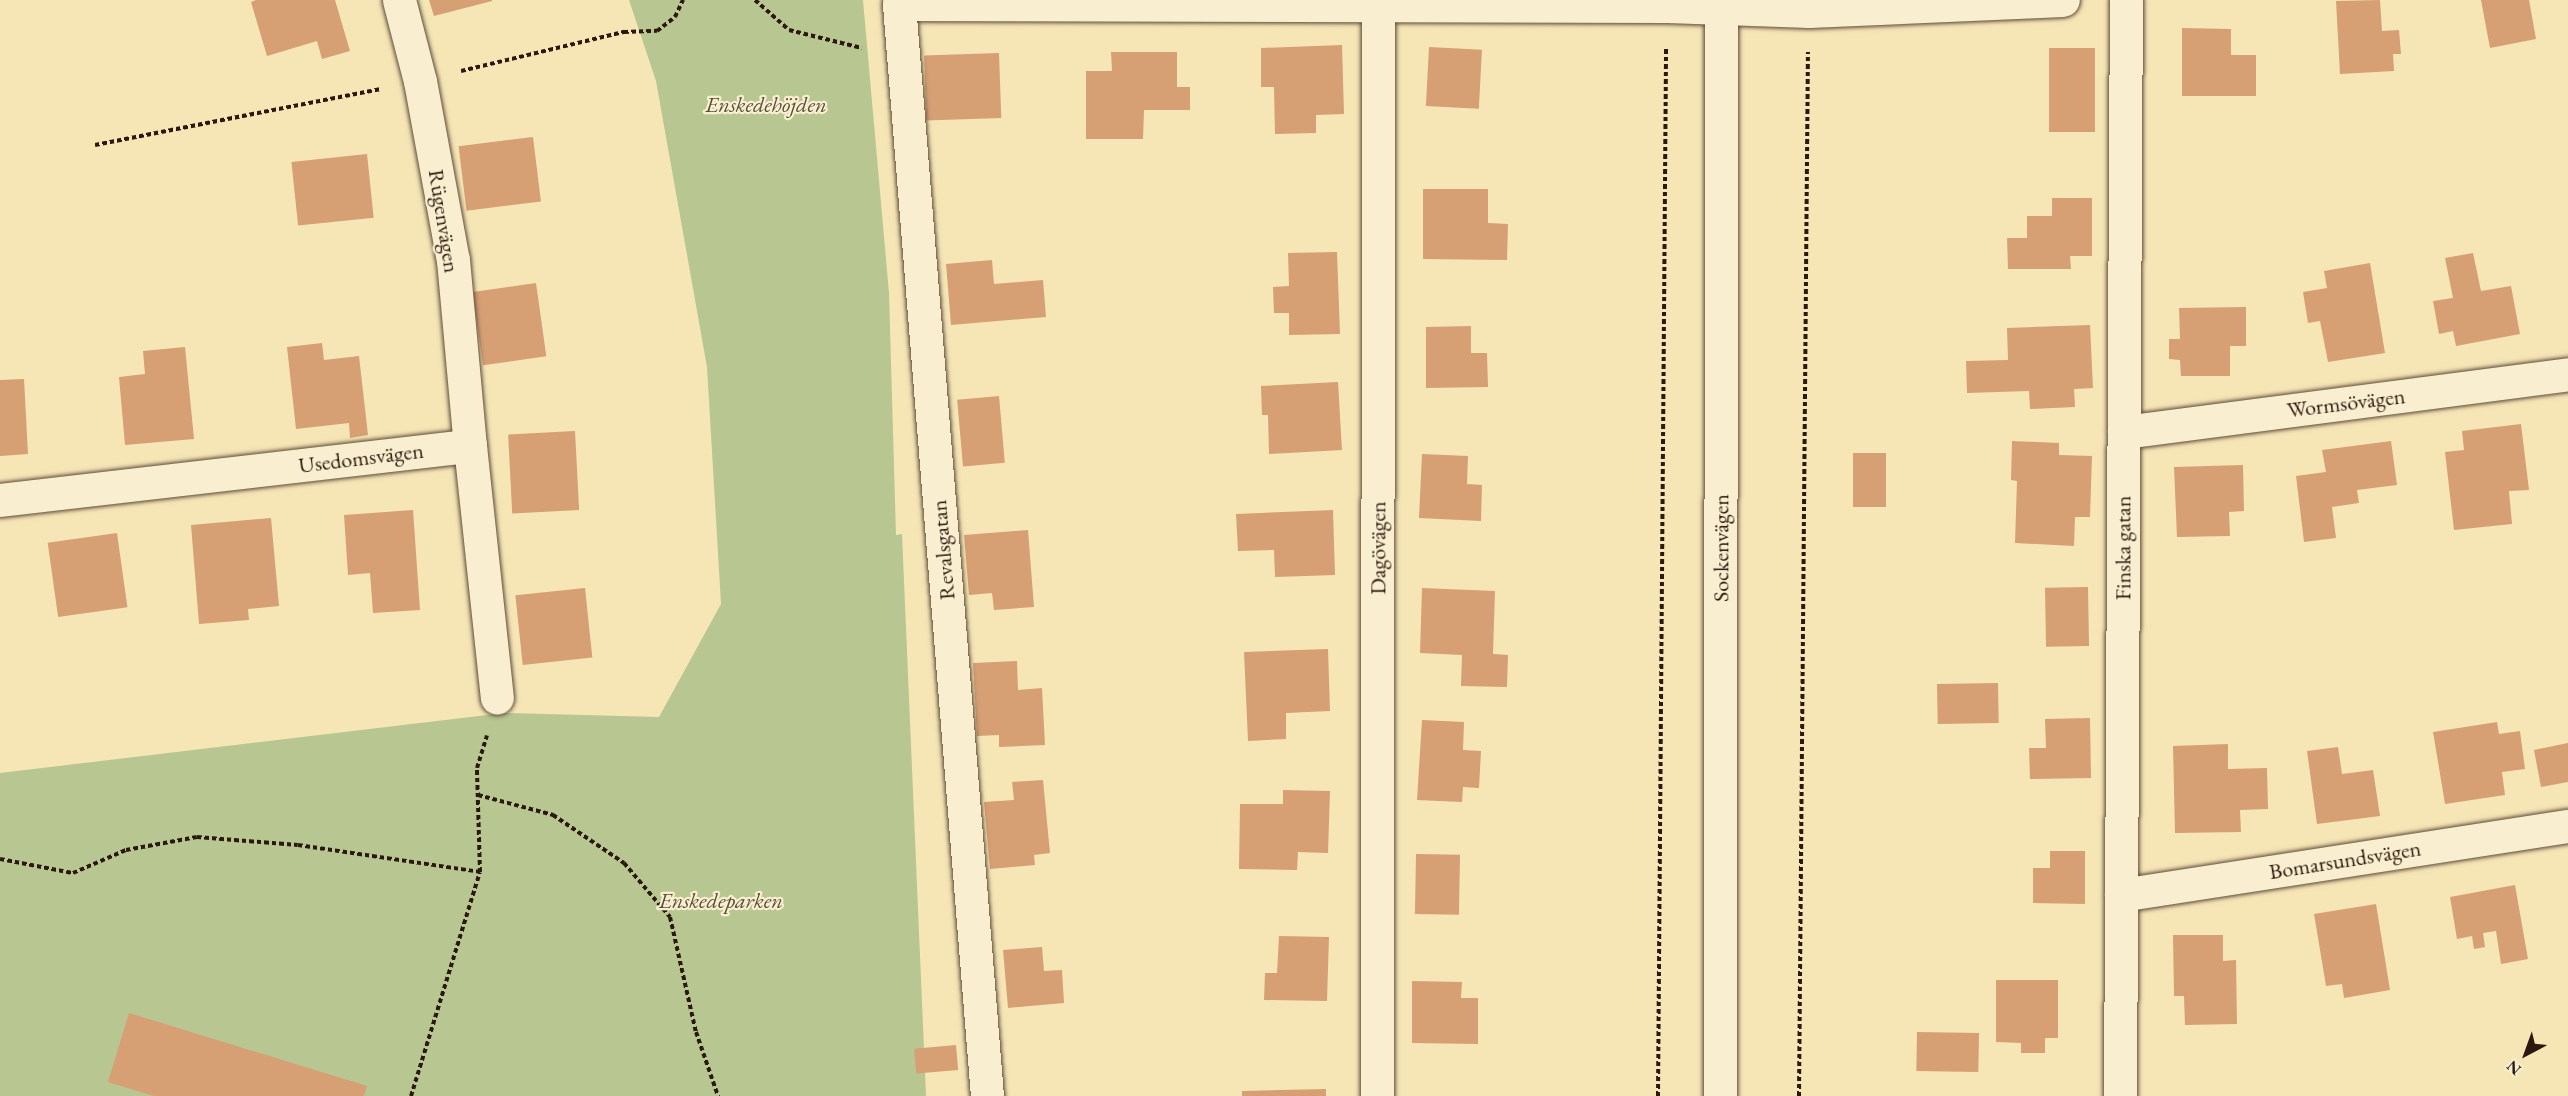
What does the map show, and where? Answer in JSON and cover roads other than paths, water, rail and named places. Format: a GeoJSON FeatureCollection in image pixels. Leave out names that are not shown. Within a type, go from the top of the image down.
{"type":"FeatureCollection","features":[{"type":"Feature","properties":{"kind":"street","name":"Rügenvägen"},"geometry":{"type":"LineString","coordinates":[[399,0],[420,81],[453,260],[470,446]]}},
{"type":"Feature","properties":{"kind":"street"},"geometry":{"type":"LineString","coordinates":[[1378,2],[1667,6],[1721,4],[1809,11],[2063,0]]}},
{"type":"Feature","properties":{"kind":"street","name":"Finska gatan"},"geometry":{"type":"LineString","coordinates":[[2120,1096],[2127,0]]}},
{"type":"Feature","properties":{"kind":"street","name":"Revalsgatan"},"geometry":{"type":"LineString","coordinates":[[987,1096],[900,4],[1378,2]]}},
{"type":"Feature","properties":{"kind":"street","name":"Dagövägen"},"geometry":{"type":"LineString","coordinates":[[1377,1096],[1378,2]]}},
{"type":"Feature","properties":{"kind":"street","name":"Sockenvägen"},"geometry":{"type":"LineString","coordinates":[[1720,1096],[1721,4]]}},
{"type":"Feature","properties":{"kind":"street","name":"Wormsövägen"},"geometry":{"type":"LineString","coordinates":[[2124,432],[2568,374]]}},
{"type":"Feature","properties":{"kind":"street"},"geometry":{"type":"LineString","coordinates":[[470,446],[497,698]]}},
{"type":"Feature","properties":{"kind":"street","name":"Usedomsvägen"},"geometry":{"type":"LineString","coordinates":[[0,500],[470,446]]}},
{"type":"Feature","properties":{"kind":"street","name":"Bomarsundsvägen"},"geometry":{"type":"LineString","coordinates":[[2121,895],[2568,826]]}},
{"type":"Feature","properties":{"kind":"park label","name":"Enskedehöjden"},"geometry":{"type":"Point","coordinates":[766,105]}},
{"type":"Feature","properties":{"kind":"park label","name":"Enskedeparken"},"geometry":{"type":"Point","coordinates":[721,901]}}]}
